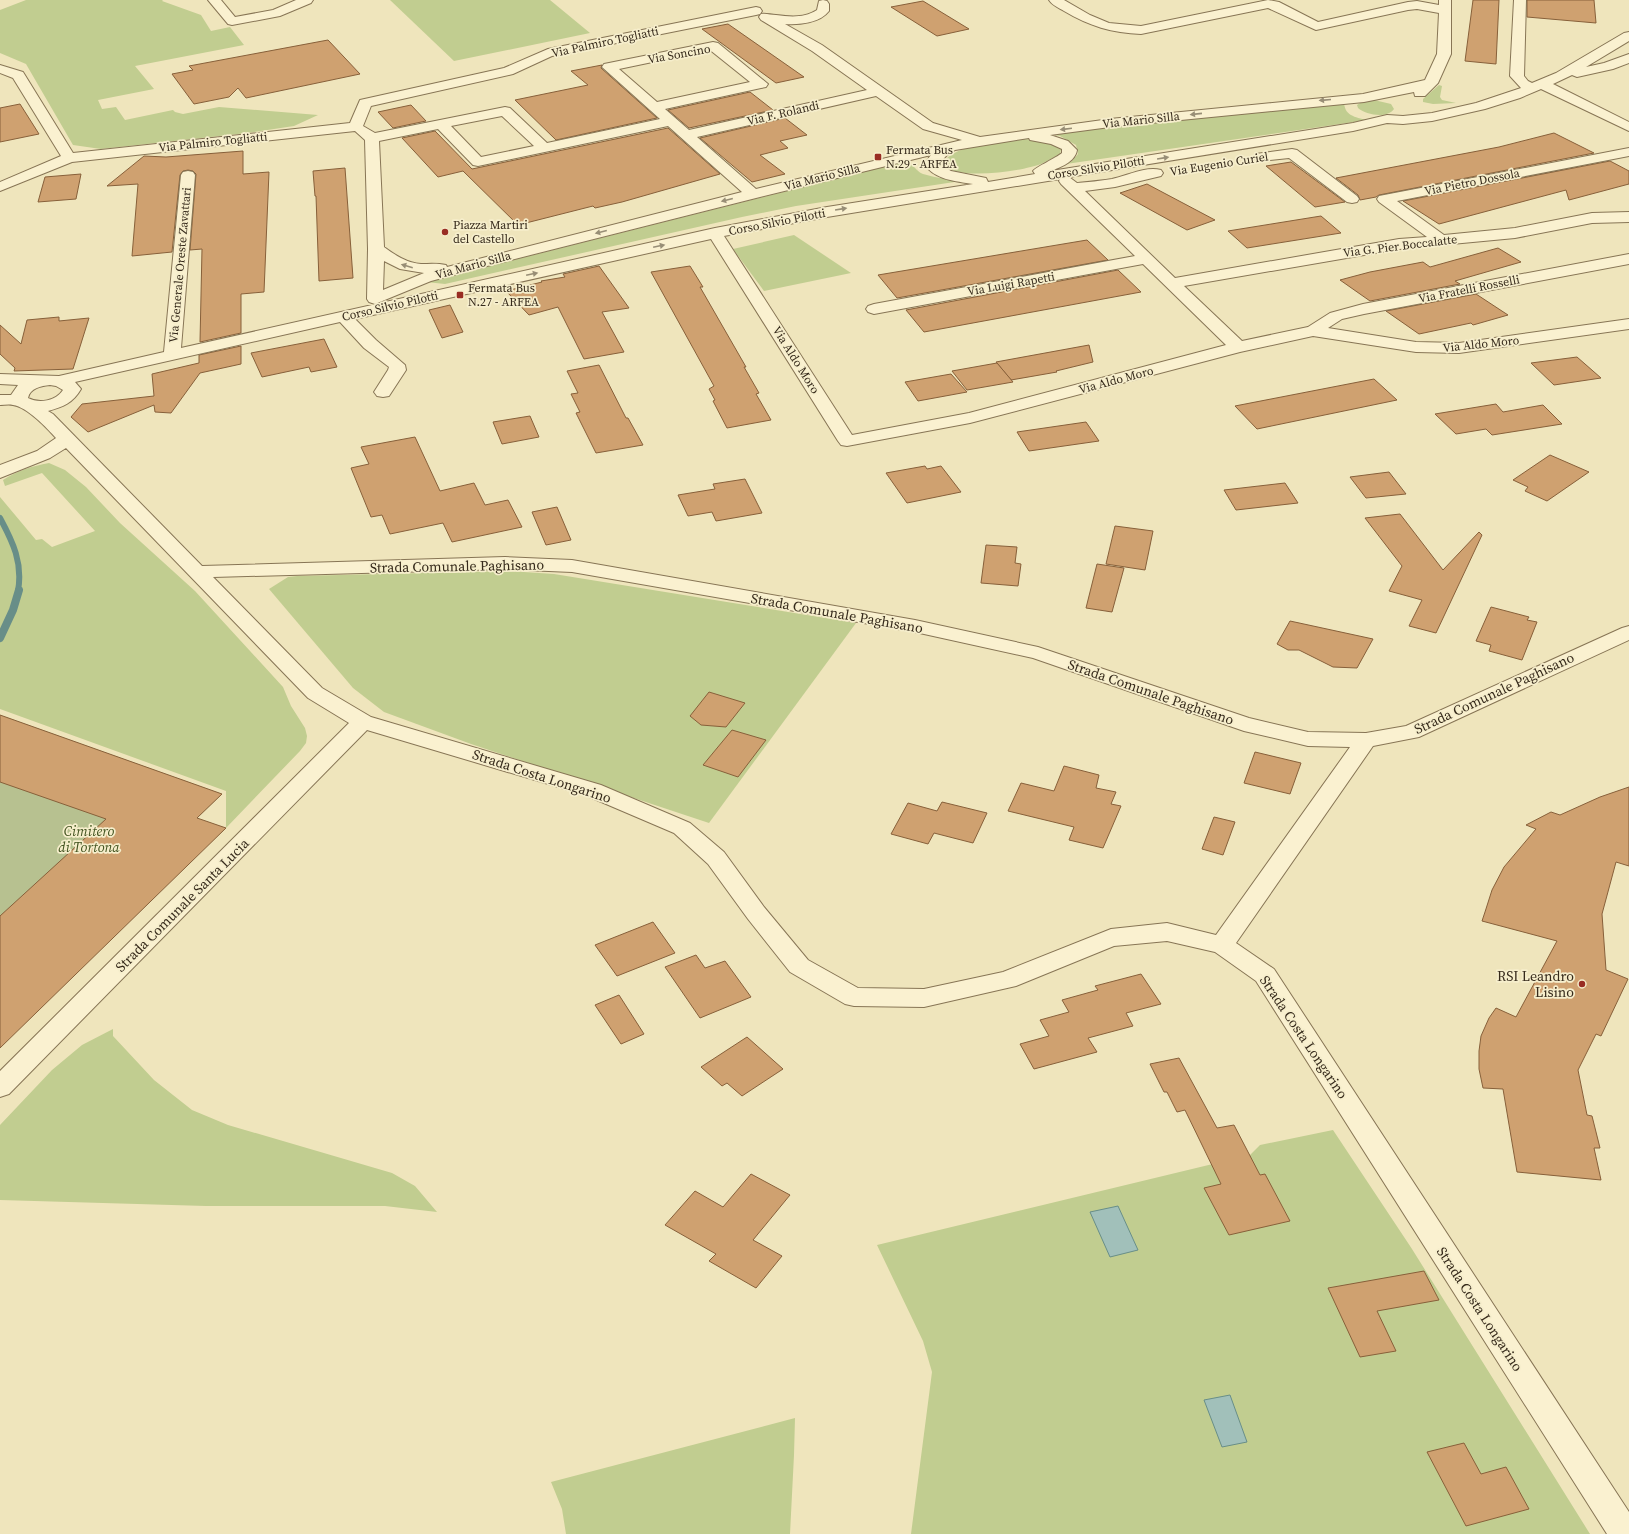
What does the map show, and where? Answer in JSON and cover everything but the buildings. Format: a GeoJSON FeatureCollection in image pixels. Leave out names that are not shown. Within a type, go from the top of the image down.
{"type":"FeatureCollection","features":[{"type":"Feature","properties":{"kind":"street"},"geometry":{"type":"LineString","coordinates":[[214,0],[232,21],[276,13],[307,0]]}},
{"type":"Feature","properties":{"kind":"street"},"geometry":{"type":"LineString","coordinates":[[1055,0],[1097,24],[1128,30],[1141,30],[1268,4],[1275,5],[1316,26],[1408,6],[1445,5],[1444,54],[1431,83],[1416,99],[1418,103],[1404,104]]}},
{"type":"Feature","properties":{"kind":"street"},"geometry":{"type":"LineString","coordinates":[[1246,0],[1258,6]]}},
{"type":"Feature","properties":{"kind":"street"},"geometry":{"type":"LineString","coordinates":[[1520,0],[1517,76],[1523,84],[1538,86],[1629,127]]}},
{"type":"Feature","properties":{"kind":"street"},"geometry":{"type":"LineString","coordinates":[[736,3],[762,9],[818,38],[879,91],[928,126],[966,137],[983,140]]}},
{"type":"Feature","properties":{"kind":"street"},"geometry":{"type":"LineString","coordinates":[[762,9],[783,20],[803,20],[822,5]]}},
{"type":"Feature","properties":{"kind":"street"},"geometry":{"type":"LineString","coordinates":[[818,38],[822,5]]}},
{"type":"Feature","properties":{"kind":"street","name":"Via Palmiro Togliatti"},"geometry":{"type":"LineString","coordinates":[[0,187],[69,158],[356,127],[365,103],[508,71],[548,53],[762,9]]}},
{"type":"Feature","properties":{"kind":"street","name":"Corso Silvio Pilotti"},"geometry":{"type":"LineString","coordinates":[[1480,106],[1443,108],[1404,104],[1376,98],[1364,98],[1352,102],[1350,105],[1355,113],[1371,118],[1403,120],[1432,116],[1480,106],[1538,86],[1561,76],[1629,36]]}},
{"type":"Feature","properties":{"kind":"street","name":"Via Soncino"},"geometry":{"type":"LineString","coordinates":[[654,107],[761,84],[713,46],[609,67],[654,107],[753,194]]}},
{"type":"Feature","properties":{"kind":"street","name":"Corso Silvio Pilotti"},"geometry":{"type":"LineString","coordinates":[[1602,51],[1606,59],[1623,61]]}},
{"type":"Feature","properties":{"kind":"street","name":"Corso Silvio Pilotti"},"geometry":{"type":"LineString","coordinates":[[1561,76],[1623,61]]}},
{"type":"Feature","properties":{"kind":"street"},"geometry":{"type":"LineString","coordinates":[[0,69],[18,75],[69,158]]}},
{"type":"Feature","properties":{"kind":"street"},"geometry":{"type":"LineString","coordinates":[[1364,98],[1410,90],[1431,83]]}},
{"type":"Feature","properties":{"kind":"street","name":"Via F. Rolandi"},"geometry":{"type":"LineString","coordinates":[[686,135],[879,91]]}},
{"type":"Feature","properties":{"kind":"street","name":"Via Mario Silla"},"geometry":{"type":"LineString","coordinates":[[343,316],[375,299],[425,278],[927,151],[983,140],[1019,135],[1323,100],[1364,98]]}},
{"type":"Feature","properties":{"kind":"street","name":"Corso Silvio Pilotti"},"geometry":{"type":"LineString","coordinates":[[66,390],[172,356],[343,316],[715,234],[827,212],[1020,180],[1059,168],[1353,127],[1398,116],[1401,113],[1404,104]]}},
{"type":"Feature","properties":{"kind":"street"},"geometry":{"type":"LineString","coordinates":[[356,127],[372,138],[505,111],[544,148]]}},
{"type":"Feature","properties":{"kind":"street"},"geometry":{"type":"LineString","coordinates":[[441,124],[478,162],[670,121]]}},
{"type":"Feature","properties":{"kind":"street"},"geometry":{"type":"LineString","coordinates":[[927,151],[928,126]]}},
{"type":"Feature","properties":{"kind":"street"},"geometry":{"type":"LineString","coordinates":[[1019,135],[1051,139],[1067,146],[1070,150],[1069,155],[1059,168],[1073,188],[1238,347]]}},
{"type":"Feature","properties":{"kind":"street"},"geometry":{"type":"LineString","coordinates":[[372,138],[376,249],[375,299]]}},
{"type":"Feature","properties":{"kind":"street"},"geometry":{"type":"LineString","coordinates":[[952,146],[936,158],[931,164],[933,168],[938,172],[950,175],[997,183]]}},
{"type":"Feature","properties":{"kind":"street","name":"Via Pietro Dossola"},"geometry":{"type":"LineString","coordinates":[[1441,240],[1384,199],[1629,152]]}},
{"type":"Feature","properties":{"kind":"street","name":"Via Eugenio Curiel"},"geometry":{"type":"LineString","coordinates":[[1244,160],[1292,153],[1352,199]]}},
{"type":"Feature","properties":{"kind":"street","name":"Via Eugenio Curiel"},"geometry":{"type":"LineString","coordinates":[[1073,188],[1114,183],[1134,176],[1173,171]]}},
{"type":"Feature","properties":{"kind":"street","name":"Via Generale Oreste Zavattari"},"geometry":{"type":"LineString","coordinates":[[172,356],[188,175]]}},
{"type":"Feature","properties":{"kind":"street","name":"Via G. Pier Boccalatte"},"geometry":{"type":"LineString","coordinates":[[1171,282],[1398,244],[1515,233],[1592,218],[1629,217]]}},
{"type":"Feature","properties":{"kind":"street","name":"Via Aldo Moro"},"geometry":{"type":"LineString","coordinates":[[715,234],[847,441],[970,418],[1238,347],[1313,331],[1416,347],[1452,348],[1629,324]]}},
{"type":"Feature","properties":{"kind":"street"},"geometry":{"type":"LineString","coordinates":[[376,249],[395,262],[412,268],[431,269],[473,265]]}},
{"type":"Feature","properties":{"kind":"street","name":"Via Luigi Rapetti"},"geometry":{"type":"LineString","coordinates":[[874,309],[1147,259]]}},
{"type":"Feature","properties":{"kind":"street","name":"Via Fratelli Rosselli"},"geometry":{"type":"LineString","coordinates":[[1313,331],[1336,316],[1363,309],[1629,259]]}},
{"type":"Feature","properties":{"kind":"street"},"geometry":{"type":"LineString","coordinates":[[376,272],[405,287],[438,295]]}},
{"type":"Feature","properties":{"kind":"street"},"geometry":{"type":"LineString","coordinates":[[343,316],[370,344],[397,365],[397,370],[383,392]]}},
{"type":"Feature","properties":{"kind":"street"},"geometry":{"type":"LineString","coordinates":[[0,379],[26,392],[39,406],[52,405],[66,390]]}},
{"type":"Feature","properties":{"kind":"street"},"geometry":{"type":"LineString","coordinates":[[0,382],[26,392],[47,418],[197,572]]}},
{"type":"Feature","properties":{"kind":"street"},"geometry":{"type":"LineString","coordinates":[[0,393],[66,390]]}},
{"type":"Feature","properties":{"kind":"street"},"geometry":{"type":"LineString","coordinates":[[0,473],[11,466],[48,454],[61,445],[66,438],[66,390]]}},
{"type":"Feature","properties":{"kind":"street"},"geometry":{"type":"LineString","coordinates":[[0,400],[26,392]]}},
{"type":"Feature","properties":{"kind":"street","name":"Strada Comunale Paghisano"},"geometry":{"type":"LineString","coordinates":[[197,572],[505,563],[572,566],[914,626],[1038,653],[1244,724],[1308,738],[1366,740],[1411,732],[1629,632]]}},
{"type":"Feature","properties":{"kind":"street","name":"Strada Costa Longarino"},"geometry":{"type":"LineString","coordinates":[[197,572],[315,693],[363,722],[593,790],[682,828],[716,858],[756,913],[799,966],[854,997],[924,998],[1007,980],[1111,938],[1167,932],[1222,945],[1265,975],[1625,1534]]}},
{"type":"Feature","properties":{"kind":"street","name":"Strada Comunale Santa Lucia"},"geometry":{"type":"LineString","coordinates":[[0,1087],[363,722]]}},
{"type":"Feature","properties":{"kind":"street"},"geometry":{"type":"LineString","coordinates":[[1222,945],[1366,740]]}},
{"type":"Feature","properties":{"kind":"green space"},"geometry":{"type":"Polygon","coordinates":[[[26,0],[163,0],[162,1],[201,15],[211,31],[230,27],[244,45],[135,66],[154,89],[98,100],[102,109],[116,107],[125,120],[173,110],[183,114],[219,107],[318,115],[294,126],[247,133],[101,149],[73,145],[26,64],[0,53],[0,10],[26,0]]]}},
{"type":"Feature","properties":{"kind":"green space"},"geometry":{"type":"Polygon","coordinates":[[[390,0],[550,0],[590,33],[454,61],[390,0]]]}},
{"type":"Feature","properties":{"kind":"green space"},"geometry":{"type":"Polygon","coordinates":[[[1439,85],[1442,86],[1440,97],[1442,100],[1456,103],[1433,104],[1423,102],[1423,99],[1439,85]]]}},
{"type":"Feature","properties":{"kind":"green space"},"geometry":{"type":"Polygon","coordinates":[[[1374,100],[1391,104],[1394,109],[1387,114],[1376,115],[1366,113],[1358,108],[1357,105],[1363,101],[1374,100]]]}},
{"type":"Feature","properties":{"kind":"green space"},"geometry":{"type":"Polygon","coordinates":[[[1344,101],[1344,106],[1348,113],[1354,117],[1367,120],[1066,164],[1071,162],[1078,154],[1076,145],[1060,136],[1048,134],[1344,101]]]}},
{"type":"Feature","properties":{"kind":"green space"},"geometry":{"type":"Polygon","coordinates":[[[1018,139],[1047,142],[1061,149],[1060,154],[1032,167],[1005,172],[973,174],[949,169],[942,163],[949,156],[967,148],[987,143],[1018,139]]]}},
{"type":"Feature","properties":{"kind":"green space"},"geometry":{"type":"Polygon","coordinates":[[[902,162],[912,165],[923,174],[961,181],[796,206],[445,284],[426,282],[902,162]]]}},
{"type":"Feature","properties":{"kind":"green space"},"geometry":{"type":"Polygon","coordinates":[[[794,235],[851,273],[764,291],[733,249],[794,235]]]}},
{"type":"Feature","properties":{"kind":"green space"},"geometry":{"type":"Polygon","coordinates":[[[49,463],[65,470],[86,487],[120,523],[195,591],[283,687],[291,706],[305,728],[307,736],[306,743],[300,751],[226,828],[226,791],[0,709],[0,497],[36,540],[42,539],[52,547],[95,531],[42,473],[5,486],[3,480],[19,471],[49,463]]]}},
{"type":"Feature","properties":{"kind":"green space"},"geometry":{"type":"Polygon","coordinates":[[[509,571],[554,574],[856,623],[709,823],[471,744],[384,712],[353,688],[269,589],[288,577],[297,576],[509,571]]]}},
{"type":"Feature","properties":{"kind":"green space","name":"Cimitero di Tortona"},"geometry":{"type":"Polygon","coordinates":[[[0,715],[222,794],[197,818],[0,1048],[0,715]]]}},
{"type":"Feature","properties":{"kind":"green space"},"geometry":{"type":"Polygon","coordinates":[[[113,1029],[113,1036],[154,1080],[192,1110],[228,1125],[392,1173],[415,1186],[437,1212],[385,1206],[206,1206],[0,1200],[0,1125],[52,1070],[82,1045],[113,1029]]]}},
{"type":"Feature","properties":{"kind":"green space"},"geometry":{"type":"Polygon","coordinates":[[[1333,1130],[1412,1249],[1590,1534],[911,1534],[932,1372],[923,1341],[877,1245],[1250,1155],[1260,1145],[1333,1130]]]}},
{"type":"Feature","properties":{"kind":"green space"},"geometry":{"type":"Polygon","coordinates":[[[795,1418],[790,1534],[566,1534],[562,1509],[551,1482],[795,1418]]]}},
{"type":"Feature","properties":{"kind":"water"},"geometry":{"type":"Polygon","coordinates":[[[1118,1206],[1138,1250],[1110,1257],[1090,1212],[1118,1206]]]}},
{"type":"Feature","properties":{"kind":"water"},"geometry":{"type":"Polygon","coordinates":[[[1230,1395],[1247,1442],[1222,1447],[1204,1400],[1230,1395]]]}},
{"type":"Feature","properties":{"kind":"waterway"},"geometry":{"type":"LineString","coordinates":[[0,518],[16,553],[19,571],[18,591]]}},
{"type":"Feature","properties":{"kind":"waterway"},"geometry":{"type":"LineString","coordinates":[[0,638],[13,610],[19,590]]}},
{"type":"Feature","properties":{"kind":"place","name":"Fermata Bus N.29 - ARFEA"},"geometry":{"type":"Point","coordinates":[878,157]}},
{"type":"Feature","properties":{"kind":"place","name":"Piazza Martiri del Castello"},"geometry":{"type":"Point","coordinates":[445,232]}},
{"type":"Feature","properties":{"kind":"place","name":"Fermata Bus N.27 - ARFEA"},"geometry":{"type":"Point","coordinates":[460,295]}},
{"type":"Feature","properties":{"kind":"place","name":"RSI Leandro Lisino"},"geometry":{"type":"Point","coordinates":[1582,984]}}]}
